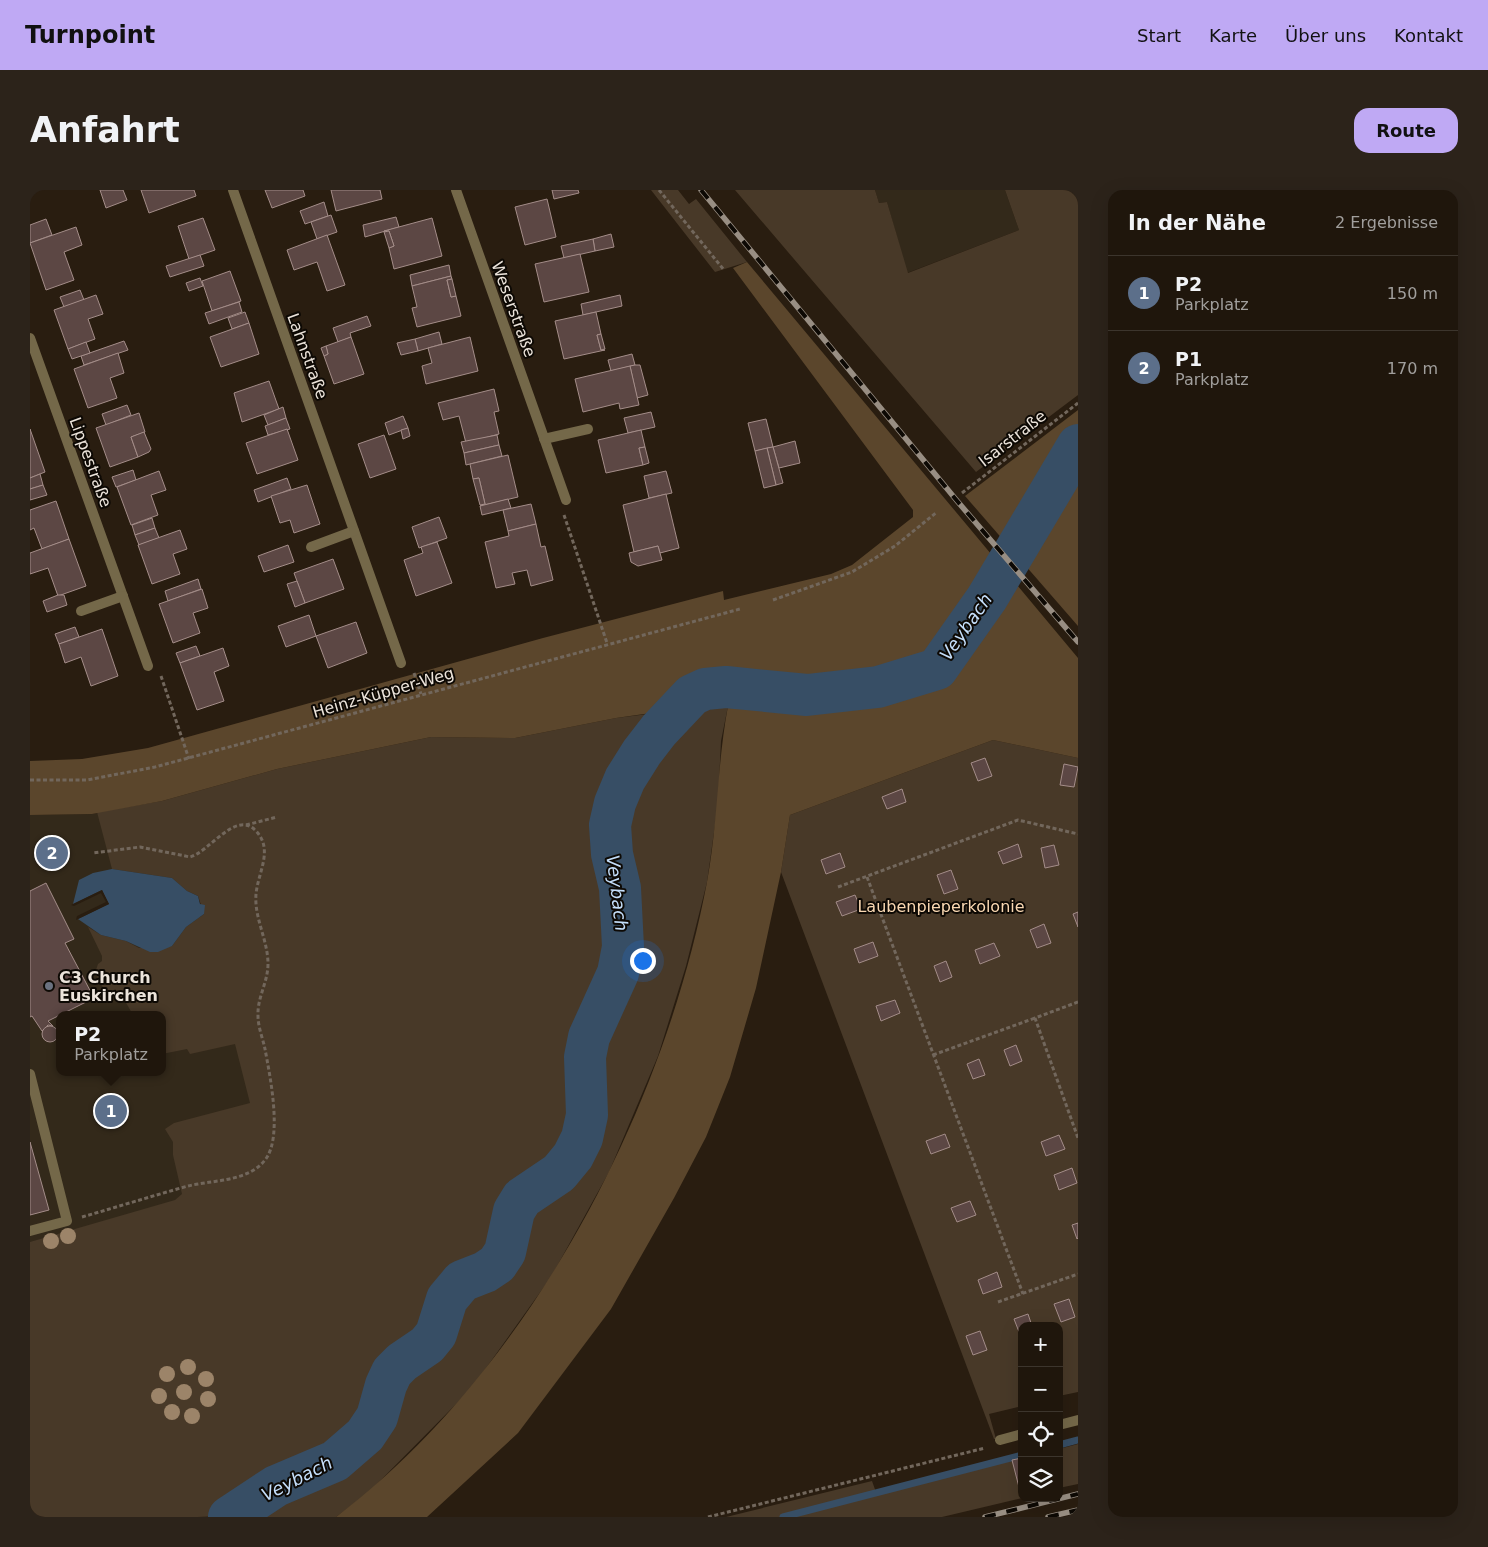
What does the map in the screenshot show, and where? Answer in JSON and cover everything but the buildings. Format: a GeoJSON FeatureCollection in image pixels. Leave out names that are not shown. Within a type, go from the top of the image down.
{"type":"FeatureCollection","features":[{"type":"Feature","properties":{"kind":"street","name":"Lahnstraße"},"geometry":{"type":"LineString","coordinates":[[233,190],[401,663]]}},
{"type":"Feature","properties":{"kind":"street","name":"Weserstraße"},"geometry":{"type":"LineString","coordinates":[[456,190],[566,500]]}},
{"type":"Feature","properties":{"kind":"street","name":"Lippestraße"},"geometry":{"type":"LineString","coordinates":[[30,338],[148,666]]}},
{"type":"Feature","properties":{"kind":"street"},"geometry":{"type":"LineString","coordinates":[[544,438],[588,429]]}},
{"type":"Feature","properties":{"kind":"street"},"geometry":{"type":"LineString","coordinates":[[311,546],[354,531]]}},
{"type":"Feature","properties":{"kind":"street"},"geometry":{"type":"LineString","coordinates":[[81,612],[123,596]]}},
{"type":"Feature","properties":{"kind":"street"},"geometry":{"type":"LineString","coordinates":[[30,1074],[67,1221],[30,1231]]}},
{"type":"Feature","properties":{"kind":"street"},"geometry":{"type":"LineString","coordinates":[[1063,1424],[1078,1420]]}},
{"type":"Feature","properties":{"kind":"street"},"geometry":{"type":"LineString","coordinates":[[1000,1440],[1018,1435]]}},
{"type":"Feature","properties":{"kind":"path"},"geometry":{"type":"LineString","coordinates":[[659,190],[724,270]]}},
{"type":"Feature","properties":{"kind":"path","name":"Isarstraße"},"geometry":{"type":"LineString","coordinates":[[962,493],[1078,403]]}},
{"type":"Feature","properties":{"kind":"path"},"geometry":{"type":"LineString","coordinates":[[566,500],[563,518],[607,643]]}},
{"type":"Feature","properties":{"kind":"path"},"geometry":{"type":"LineString","coordinates":[[773,600],[852,572],[895,546],[937,512]]}},
{"type":"Feature","properties":{"kind":"path","name":"Heinz-Küpper-Weg"},"geometry":{"type":"LineString","coordinates":[[30,780],[87,780],[189,759],[607,643],[740,609]]}},
{"type":"Feature","properties":{"kind":"path"},"geometry":{"type":"LineString","coordinates":[[159,671],[189,759]]}},
{"type":"Feature","properties":{"kind":"path"},"geometry":{"type":"LineString","coordinates":[[93,853],[140,847],[190,857],[204,851],[227,830],[277,817]]}},
{"type":"Feature","properties":{"kind":"path"},"geometry":{"type":"LineString","coordinates":[[838,887],[1018,820],[1078,834]]}},
{"type":"Feature","properties":{"kind":"path"},"geometry":{"type":"LineString","coordinates":[[67,1221],[190,1186],[237,1176],[254,1170],[264,1162],[271,1152],[274,1138],[272,1096],[258,1016],[268,965],[256,902],[264,850],[259,835],[253,828],[246,825]]}},
{"type":"Feature","properties":{"kind":"path"},"geometry":{"type":"LineString","coordinates":[[867,877],[932,1055],[1024,1294]]}},
{"type":"Feature","properties":{"kind":"path"},"geometry":{"type":"LineString","coordinates":[[932,1055],[1078,1002]]}},
{"type":"Feature","properties":{"kind":"path"},"geometry":{"type":"LineString","coordinates":[[1035,1018],[1078,1138]]}},
{"type":"Feature","properties":{"kind":"path"},"geometry":{"type":"LineString","coordinates":[[998,1302],[1078,1274]]}},
{"type":"Feature","properties":{"kind":"path"},"geometry":{"type":"LineString","coordinates":[[708,1517],[997,1445],[1000,1440]]}},
{"type":"Feature","properties":{"kind":"shaded area"},"geometry":{"type":"Polygon","coordinates":[[[875,190],[1005,190],[1019,230],[907,273],[887,202],[879,203],[875,190]]]}},
{"type":"Feature","properties":{"kind":"shaded area"},"geometry":{"type":"Polygon","coordinates":[[[747,262],[1078,658],[1078,758],[993,740],[790,815],[781,872],[756,988],[730,1077],[706,1137],[611,1309],[518,1433],[427,1517],[336,1517],[405,1458],[468,1389],[526,1314],[577,1232],[621,1147],[657,1059],[686,970],[711,860],[724,728],[728,706],[693,707],[616,718],[515,738],[431,737],[277,769],[162,801],[92,814],[30,815],[30,761],[82,759],[148,748],[543,638],[723,591],[724,600],[831,574],[852,565],[913,517],[913,510],[733,268],[747,262]]]}},
{"type":"Feature","properties":{"kind":"shaded area"},"geometry":{"type":"Polygon","coordinates":[[[1078,410],[1078,626],[965,496],[1078,410]]]}},
{"type":"Feature","properties":{"kind":"shaded area"},"geometry":{"type":"Polygon","coordinates":[[[162,801],[299,1216],[30,1259],[30,815],[92,814],[162,801]]]}},
{"type":"Feature","properties":{"kind":"green space"},"geometry":{"type":"Polygon","coordinates":[[[651,190],[678,190],[689,204],[696,199],[747,262],[715,272],[651,190]]]}},
{"type":"Feature","properties":{"kind":"green space"},"geometry":{"type":"Polygon","coordinates":[[[735,190],[875,190],[879,203],[887,202],[908,273],[1019,230],[1005,190],[1078,190],[1078,395],[976,472],[735,190]]]}},
{"type":"Feature","properties":{"kind":"green space"},"geometry":{"type":"Polygon","coordinates":[[[728,706],[721,741],[718,804],[707,882],[686,966],[658,1056],[609,1172],[551,1277],[471,1389],[368,1493],[336,1517],[239,1517],[291,1485],[338,1467],[367,1444],[384,1415],[394,1379],[401,1369],[429,1349],[439,1338],[444,1331],[456,1297],[465,1287],[501,1269],[514,1249],[518,1225],[528,1206],[537,1198],[562,1185],[571,1176],[589,1148],[599,1109],[597,1050],[601,1033],[623,995],[634,952],[636,920],[619,844],[620,824],[625,803],[640,772],[693,707],[728,706]]]}},
{"type":"Feature","properties":{"kind":"green space"},"geometry":{"type":"Polygon","coordinates":[[[664,712],[636,745],[622,768],[610,794],[602,822],[602,847],[612,907],[613,939],[611,956],[604,982],[587,1018],[578,1044],[576,1066],[578,1114],[576,1124],[567,1145],[553,1162],[528,1181],[512,1197],[506,1211],[501,1241],[496,1254],[486,1263],[459,1274],[446,1285],[431,1330],[421,1341],[397,1358],[387,1369],[370,1421],[355,1439],[334,1454],[277,1481],[221,1516],[30,1517],[30,1242],[175,1200],[182,1194],[173,1155],[173,1142],[165,1129],[174,1123],[250,1103],[235,1044],[190,1054],[187,1049],[166,1053],[166,1011],[131,1011],[125,1001],[106,993],[95,973],[98,964],[102,961],[102,956],[88,927],[101,935],[126,941],[139,948],[172,946],[186,927],[204,914],[198,896],[187,891],[172,878],[112,869],[97,812],[162,801],[277,769],[431,737],[515,738],[616,718],[664,712]]]}},
{"type":"Feature","properties":{"kind":"green space","name":"Laubenpieperkolonie"},"geometry":{"type":"Polygon","coordinates":[[[993,740],[1078,758],[1078,1392],[1063,1395],[1063,1322],[1018,1322],[1018,1407],[989,1414],[996,1439],[994,1439],[781,872],[790,815],[993,740]]]}},
{"type":"Feature","properties":{"kind":"green space"},"geometry":{"type":"Polygon","coordinates":[[[1078,1444],[1078,1484],[1063,1487],[1063,1457],[1063,1448],[1078,1444]]]}},
{"type":"Feature","properties":{"kind":"green space"},"geometry":{"type":"Polygon","coordinates":[[[1018,1459],[1018,1499],[942,1517],[726,1517],[872,1481],[877,1495],[1018,1459]]]}},
{"type":"Feature","properties":{"kind":"water"},"geometry":{"type":"Polygon","coordinates":[[[112,869],[172,878],[187,891],[198,896],[200,904],[205,905],[204,914],[186,927],[172,946],[158,952],[150,952],[126,941],[101,935],[78,919],[109,904],[102,890],[73,904],[79,880],[93,873],[112,869]]]}},
{"type":"Feature","properties":{"kind":"pier"},"geometry":{"type":"Polygon","coordinates":[[[102,890],[109,904],[76,920],[77,916],[106,902],[101,893],[74,906],[71,905],[102,890]]]}},
{"type":"Feature","properties":{"kind":"waterway","name":"Veybach"},"geometry":{"type":"LineString","coordinates":[[229,1517],[276,1486],[335,1461],[365,1435],[377,1417],[386,1385],[392,1372],[402,1362],[427,1345],[436,1334],[447,1299],[462,1281],[485,1272],[497,1264],[505,1252],[514,1211],[522,1198],[559,1173],[573,1156],[582,1138],[587,1115],[585,1057],[589,1037],[618,973],[623,947],[620,888],[612,854],[610,825],[615,803],[625,779],[659,730],[692,695],[705,689],[726,687],[807,695],[878,687],[937,669],[987,598],[1078,445]]}},
{"type":"Feature","properties":{"kind":"waterway"},"geometry":{"type":"LineString","coordinates":[[1063,1444],[1078,1440]]}},
{"type":"Feature","properties":{"kind":"waterway"},"geometry":{"type":"LineString","coordinates":[[783,1517],[1018,1456]]}},
{"type":"Feature","properties":{"kind":"railway"},"geometry":{"type":"LineString","coordinates":[[701,190],[958,502],[1078,642]]}},
{"type":"Feature","properties":{"kind":"railway"},"geometry":{"type":"LineString","coordinates":[[985,1517],[1078,1494]]}},
{"type":"Feature","properties":{"kind":"railway"},"geometry":{"type":"LineString","coordinates":[[1048,1517],[1078,1510]]}},
{"type":"Feature","properties":{"kind":"place","name":"P1"},"geometry":{"type":"Point","coordinates":[52,853]}},
{"type":"Feature","properties":{"kind":"place","name":"C3 Church Euskirchen"},"geometry":{"type":"Point","coordinates":[49,986]}},
{"type":"Feature","properties":{"kind":"place","name":"P2"},"geometry":{"type":"Point","coordinates":[111,1111]}}]}
